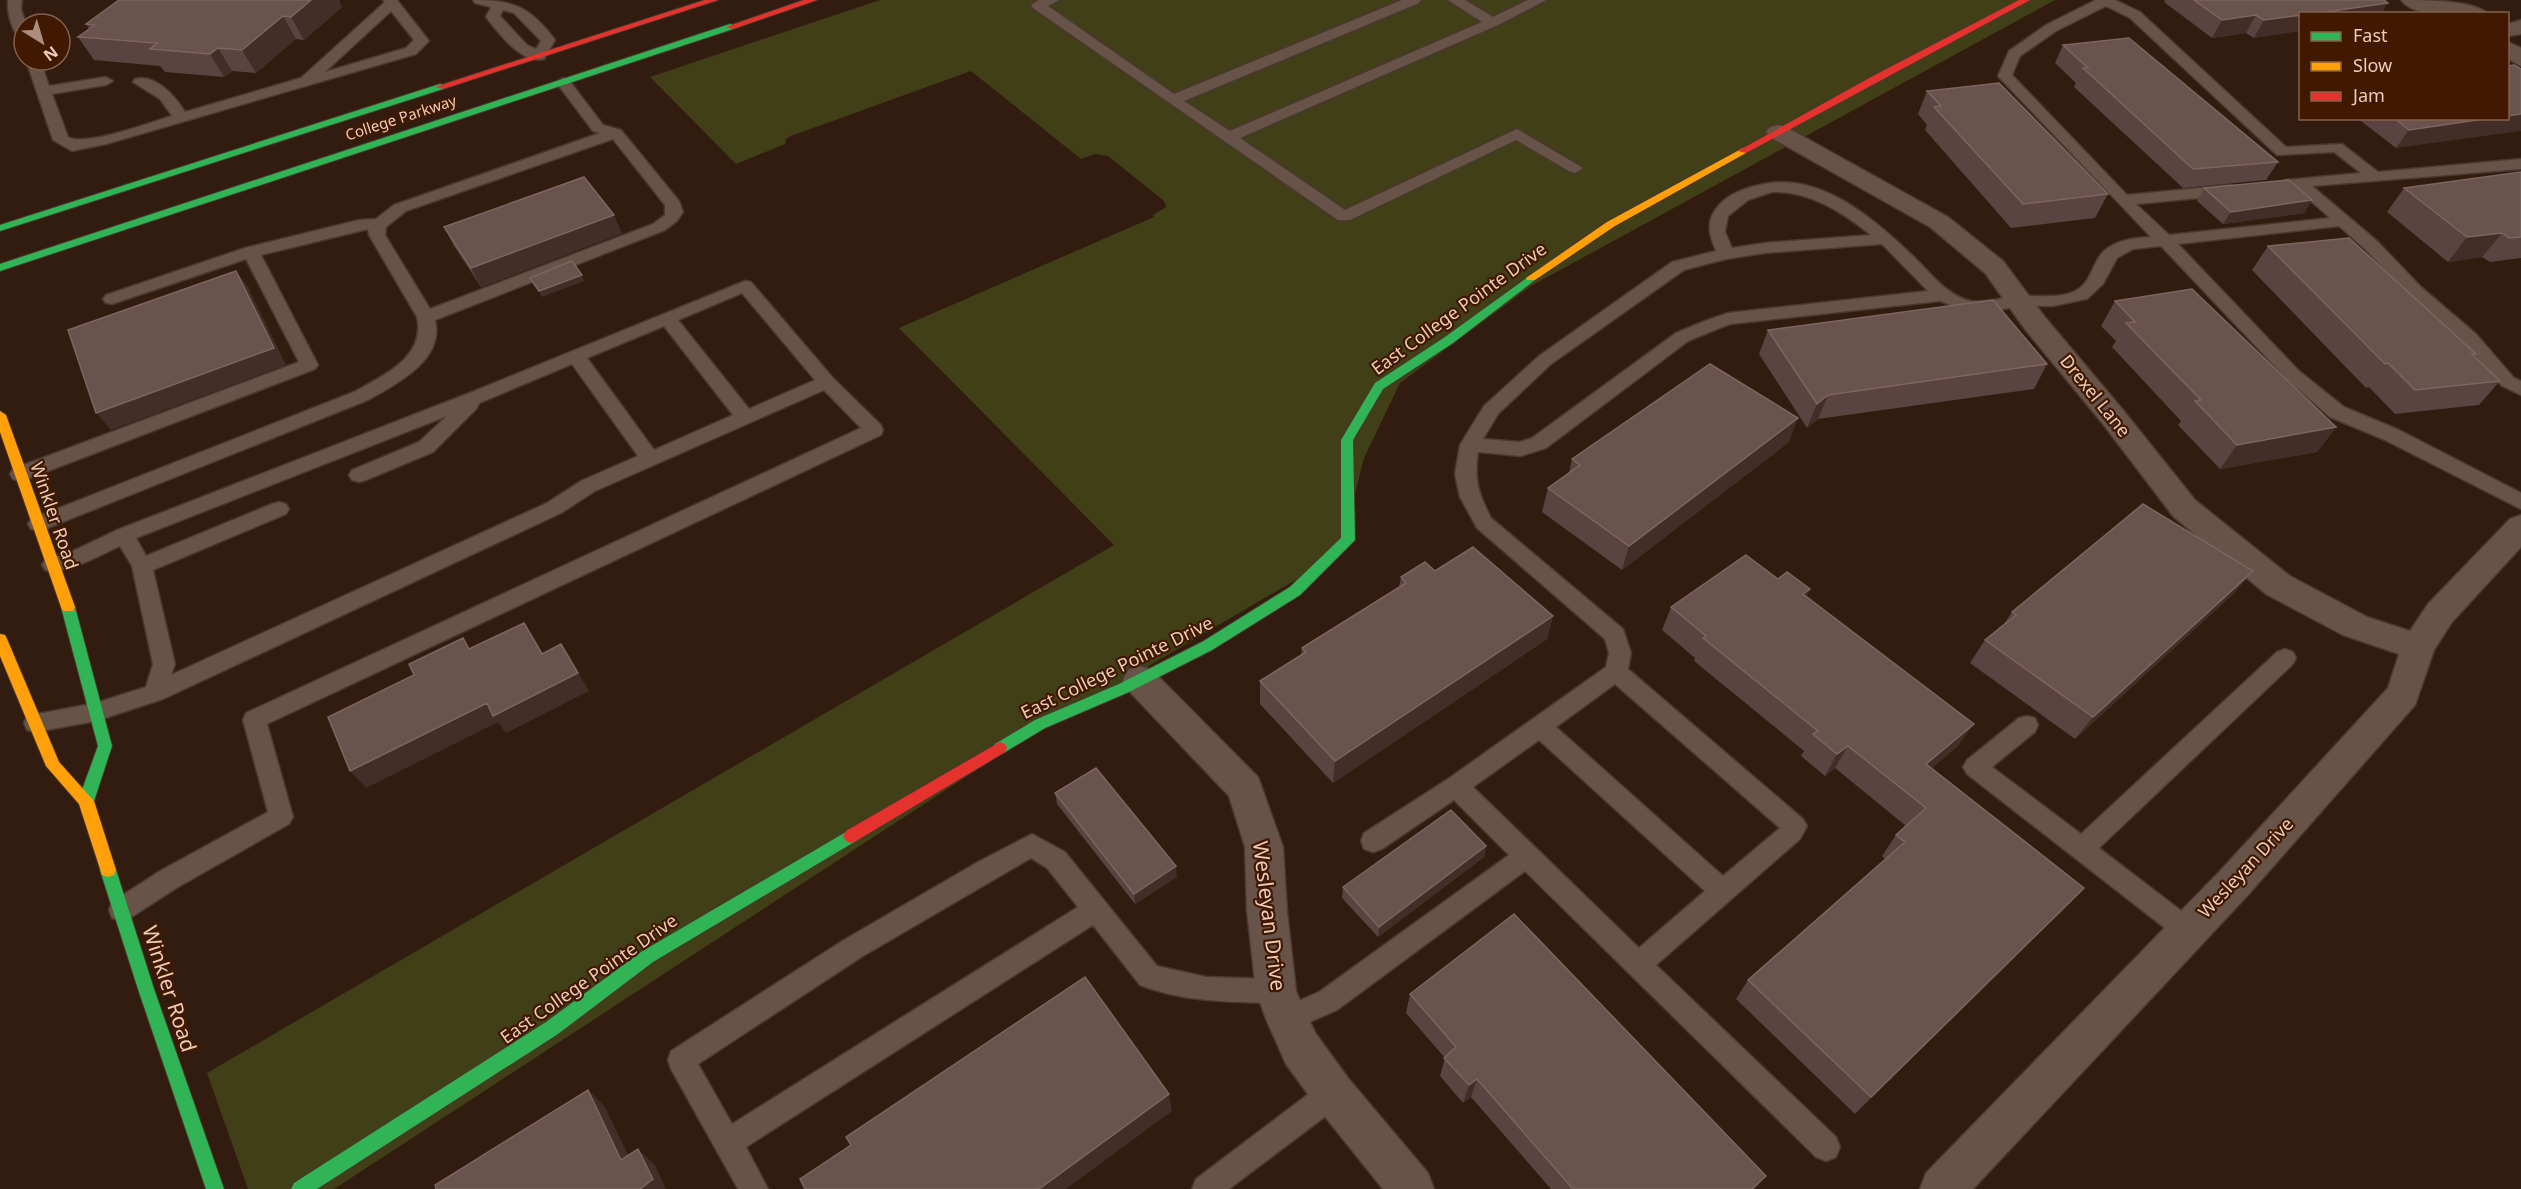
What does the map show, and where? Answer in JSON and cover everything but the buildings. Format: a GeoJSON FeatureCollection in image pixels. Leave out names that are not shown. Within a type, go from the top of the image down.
{"type":"FeatureCollection","features":[{"type":"Feature","properties":{"kind":"street","name":"College Parkway"},"geometry":{"type":"LineString","coordinates":[[0,268],[551,69],[714,0]]}},
{"type":"Feature","properties":{"kind":"street","name":"College Parkway"},"geometry":{"type":"LineString","coordinates":[[0,228],[551,69],[813,0]]}},
{"type":"Feature","properties":{"kind":"street","name":"East College Pointe Drive"},"geometry":{"type":"LineString","coordinates":[[300,1189],[552,1028],[647,957],[1040,724],[1140,680],[1207,646],[1295,591],[1348,540],[1347,440],[1379,386],[1449,340],[1524,283],[1611,224],[2026,0]]}},
{"type":"Feature","properties":{"kind":"street"},"geometry":{"type":"LineString","coordinates":[[2412,0],[2468,12]]}},
{"type":"Feature","properties":{"kind":"street"},"geometry":{"type":"LineString","coordinates":[[2509,50],[2521,59]]}},
{"type":"Feature","properties":{"kind":"street","name":"Drexel Lane"},"geometry":{"type":"LineString","coordinates":[[1778,132],[1939,222],[1994,267],[2018,301],[2184,508],[2278,585],[2355,627],[2418,647]]}},
{"type":"Feature","properties":{"kind":"street","name":"Winkler Road"},"geometry":{"type":"LineString","coordinates":[[0,415],[75,628],[105,746],[86,801]]}},
{"type":"Feature","properties":{"kind":"street","name":"Wesleyan Drive"},"geometry":{"type":"LineString","coordinates":[[1942,1189],[2188,931],[2403,695],[2418,647],[2440,613],[2521,527]]}},
{"type":"Feature","properties":{"kind":"street","name":"Winkler Road"},"geometry":{"type":"LineString","coordinates":[[0,639],[53,766],[86,801],[215,1189]]}},
{"type":"Feature","properties":{"kind":"street","name":"Wesleyan Drive"},"geometry":{"type":"LineString","coordinates":[[1140,680],[1245,788],[1264,847],[1267,910],[1282,1005],[1301,1049],[1332,1092],[1412,1189]]}},
{"type":"Feature","properties":{"kind":"lane"},"geometry":{"type":"LineString","coordinates":[[480,0],[519,10],[548,40],[551,69]]}},
{"type":"Feature","properties":{"kind":"lane"},"geometry":{"type":"LineString","coordinates":[[1052,0],[1038,5],[1344,217],[1516,134],[1575,168]]}},
{"type":"Feature","properties":{"kind":"lane"},"geometry":{"type":"LineString","coordinates":[[1173,100],[1414,0]]}},
{"type":"Feature","properties":{"kind":"lane"},"geometry":{"type":"LineString","coordinates":[[1455,0],[1493,22]]}},
{"type":"Feature","properties":{"kind":"lane"},"geometry":{"type":"LineString","coordinates":[[1229,137],[1539,0]]}},
{"type":"Feature","properties":{"kind":"lane"},"geometry":{"type":"LineString","coordinates":[[2374,177],[2337,147],[2282,152],[2135,15],[2107,0],[2051,28],[2014,54],[2005,76],[2293,375],[2337,412],[2392,435],[2521,502]]}},
{"type":"Feature","properties":{"kind":"lane"},"geometry":{"type":"LineString","coordinates":[[37,72],[61,140],[72,146],[101,141],[304,83],[411,51],[422,41],[391,1],[304,83]]}},
{"type":"Feature","properties":{"kind":"lane"},"geometry":{"type":"LineString","coordinates":[[426,317],[659,227],[672,218],[675,212],[673,204],[616,133],[598,128],[551,69],[522,48],[493,17],[498,6]]}},
{"type":"Feature","properties":{"kind":"lane"},"geometry":{"type":"LineString","coordinates":[[43,91],[106,81]]}},
{"type":"Feature","properties":{"kind":"lane"},"geometry":{"type":"LineString","coordinates":[[140,82],[149,84],[169,97],[181,118]]}},
{"type":"Feature","properties":{"kind":"lane"},"geometry":{"type":"LineString","coordinates":[[38,524],[361,396],[392,377],[417,356],[429,342],[432,328],[377,235],[376,230],[380,224],[400,208],[616,133]]}},
{"type":"Feature","properties":{"kind":"lane"},"geometry":{"type":"LineString","coordinates":[[2277,185],[2521,164]]}},
{"type":"Feature","properties":{"kind":"lane"},"geometry":{"type":"LineString","coordinates":[[2298,182],[2371,245],[2415,291],[2470,338],[2508,382],[2521,389]]}},
{"type":"Feature","properties":{"kind":"lane"},"geometry":{"type":"LineString","coordinates":[[1726,254],[1716,225],[1725,207],[1758,191],[1778,187],[1813,194],[1832,202],[1864,221],[1886,239],[1942,295],[1967,306],[1989,307],[2018,301],[2053,301],[2081,295],[2097,280],[2110,255],[2129,244],[2166,242],[2342,221]]}},
{"type":"Feature","properties":{"kind":"lane"},"geometry":{"type":"LineString","coordinates":[[2123,200],[2247,188]]}},
{"type":"Feature","properties":{"kind":"lane"},"geometry":{"type":"LineString","coordinates":[[112,299],[251,252],[359,225],[380,224]]}},
{"type":"Feature","properties":{"kind":"lane"},"geometry":{"type":"LineString","coordinates":[[1373,841],[1456,786],[1616,672],[1620,653],[1615,635],[1484,523],[1470,497],[1465,474],[1470,445],[1491,410],[1545,360],[1678,266],[1726,254],[1886,239]]}},
{"type":"Feature","properties":{"kind":"lane"},"geometry":{"type":"LineString","coordinates":[[20,474],[309,365],[251,252]]}},
{"type":"Feature","properties":{"kind":"lane"},"geometry":{"type":"LineString","coordinates":[[52,565],[80,556],[124,535],[479,396],[745,286],[827,382],[874,430],[254,720],[282,817],[169,879],[121,910]]}},
{"type":"Feature","properties":{"kind":"lane"},"geometry":{"type":"LineString","coordinates":[[1470,445],[1521,449],[1539,443],[1682,337],[1728,319],[1942,295]]}},
{"type":"Feature","properties":{"kind":"lane"},"geometry":{"type":"LineString","coordinates":[[667,318],[746,417]]}},
{"type":"Feature","properties":{"kind":"lane"},"geometry":{"type":"LineString","coordinates":[[576,355],[650,459]]}},
{"type":"Feature","properties":{"kind":"lane"},"geometry":{"type":"LineString","coordinates":[[35,723],[96,712],[155,693],[554,508],[588,486],[827,382]]}},
{"type":"Feature","properties":{"kind":"lane"},"geometry":{"type":"LineString","coordinates":[[359,475],[426,447],[479,396]]}},
{"type":"Feature","properties":{"kind":"lane"},"geometry":{"type":"LineString","coordinates":[[142,566],[279,509]]}},
{"type":"Feature","properties":{"kind":"lane"},"geometry":{"type":"LineString","coordinates":[[124,535],[142,566],[164,664],[155,693]]}},
{"type":"Feature","properties":{"kind":"lane"},"geometry":{"type":"LineString","coordinates":[[2082,849],[2285,658]]}},
{"type":"Feature","properties":{"kind":"lane"},"geometry":{"type":"LineString","coordinates":[[1616,672],[1795,826],[1792,832],[1639,964]]}},
{"type":"Feature","properties":{"kind":"lane"},"geometry":{"type":"LineString","coordinates":[[2027,725],[1975,767],[2188,931]]}},
{"type":"Feature","properties":{"kind":"lane"},"geometry":{"type":"LineString","coordinates":[[1540,727],[1723,892]]}},
{"type":"Feature","properties":{"kind":"lane"},"geometry":{"type":"LineString","coordinates":[[1456,786],[1826,1146]]}},
{"type":"Feature","properties":{"kind":"lane"},"geometry":{"type":"LineString","coordinates":[[754,1189],[681,1060],[927,902],[1032,845],[1056,860],[1149,976],[1282,1005],[1328,1001],[1527,856]]}},
{"type":"Feature","properties":{"kind":"lane"},"geometry":{"type":"LineString","coordinates":[[727,1143],[1096,909]]}},
{"type":"Feature","properties":{"kind":"lane"},"geometry":{"type":"LineString","coordinates":[[1206,1189],[1332,1092]]}},
{"type":"Feature","properties":{"kind":"shaded area"},"geometry":{"type":"Polygon","coordinates":[[[880,0],[2055,0],[1531,286],[1400,383],[1364,458],[1340,554],[1024,739],[334,1189],[248,1189],[207,1073],[1114,545],[899,328],[1154,217],[1153,215],[1166,207],[1164,201],[1108,156],[1095,154],[1081,159],[971,71],[791,136],[786,139],[785,144],[736,164],[650,77],[880,0]]]}},
{"type":"Feature","properties":{"kind":"traffic: fast"},"geometry":{"type":"LineString","coordinates":[[0,268],[730,27]]}},
{"type":"Feature","properties":{"kind":"traffic: fast"},"geometry":{"type":"LineString","coordinates":[[0,228],[440,87]]}},
{"type":"Feature","properties":{"kind":"traffic: fast"},"geometry":{"type":"LineString","coordinates":[[1000,748],[1040,724],[1124,688],[1207,646],[1295,591],[1348,540],[1347,440],[1379,386],[1449,340],[1531,278]]}},
{"type":"Feature","properties":{"kind":"traffic: fast"},"geometry":{"type":"LineString","coordinates":[[68,607],[105,746],[86,801]]}},
{"type":"Feature","properties":{"kind":"traffic: fast"},"geometry":{"type":"LineString","coordinates":[[300,1189],[552,1028],[647,957],[851,836]]}},
{"type":"Feature","properties":{"kind":"traffic: fast"},"geometry":{"type":"LineString","coordinates":[[108,870],[146,989],[215,1189]]}},
{"type":"Feature","properties":{"kind":"traffic: slow"},"geometry":{"type":"LineString","coordinates":[[1531,278],[1611,224],[1743,151]]}},
{"type":"Feature","properties":{"kind":"traffic: slow"},"geometry":{"type":"LineString","coordinates":[[0,415],[68,607]]}},
{"type":"Feature","properties":{"kind":"traffic: slow"},"geometry":{"type":"LineString","coordinates":[[0,639],[53,766],[86,801],[108,870]]}},
{"type":"Feature","properties":{"kind":"traffic: jam"},"geometry":{"type":"LineString","coordinates":[[440,87],[714,0]]}},
{"type":"Feature","properties":{"kind":"traffic: jam"},"geometry":{"type":"LineString","coordinates":[[730,27],[813,0]]}},
{"type":"Feature","properties":{"kind":"traffic: jam"},"geometry":{"type":"LineString","coordinates":[[1743,151],[2026,0]]}},
{"type":"Feature","properties":{"kind":"traffic: jam"},"geometry":{"type":"LineString","coordinates":[[851,836],[1000,748]]}}]}
